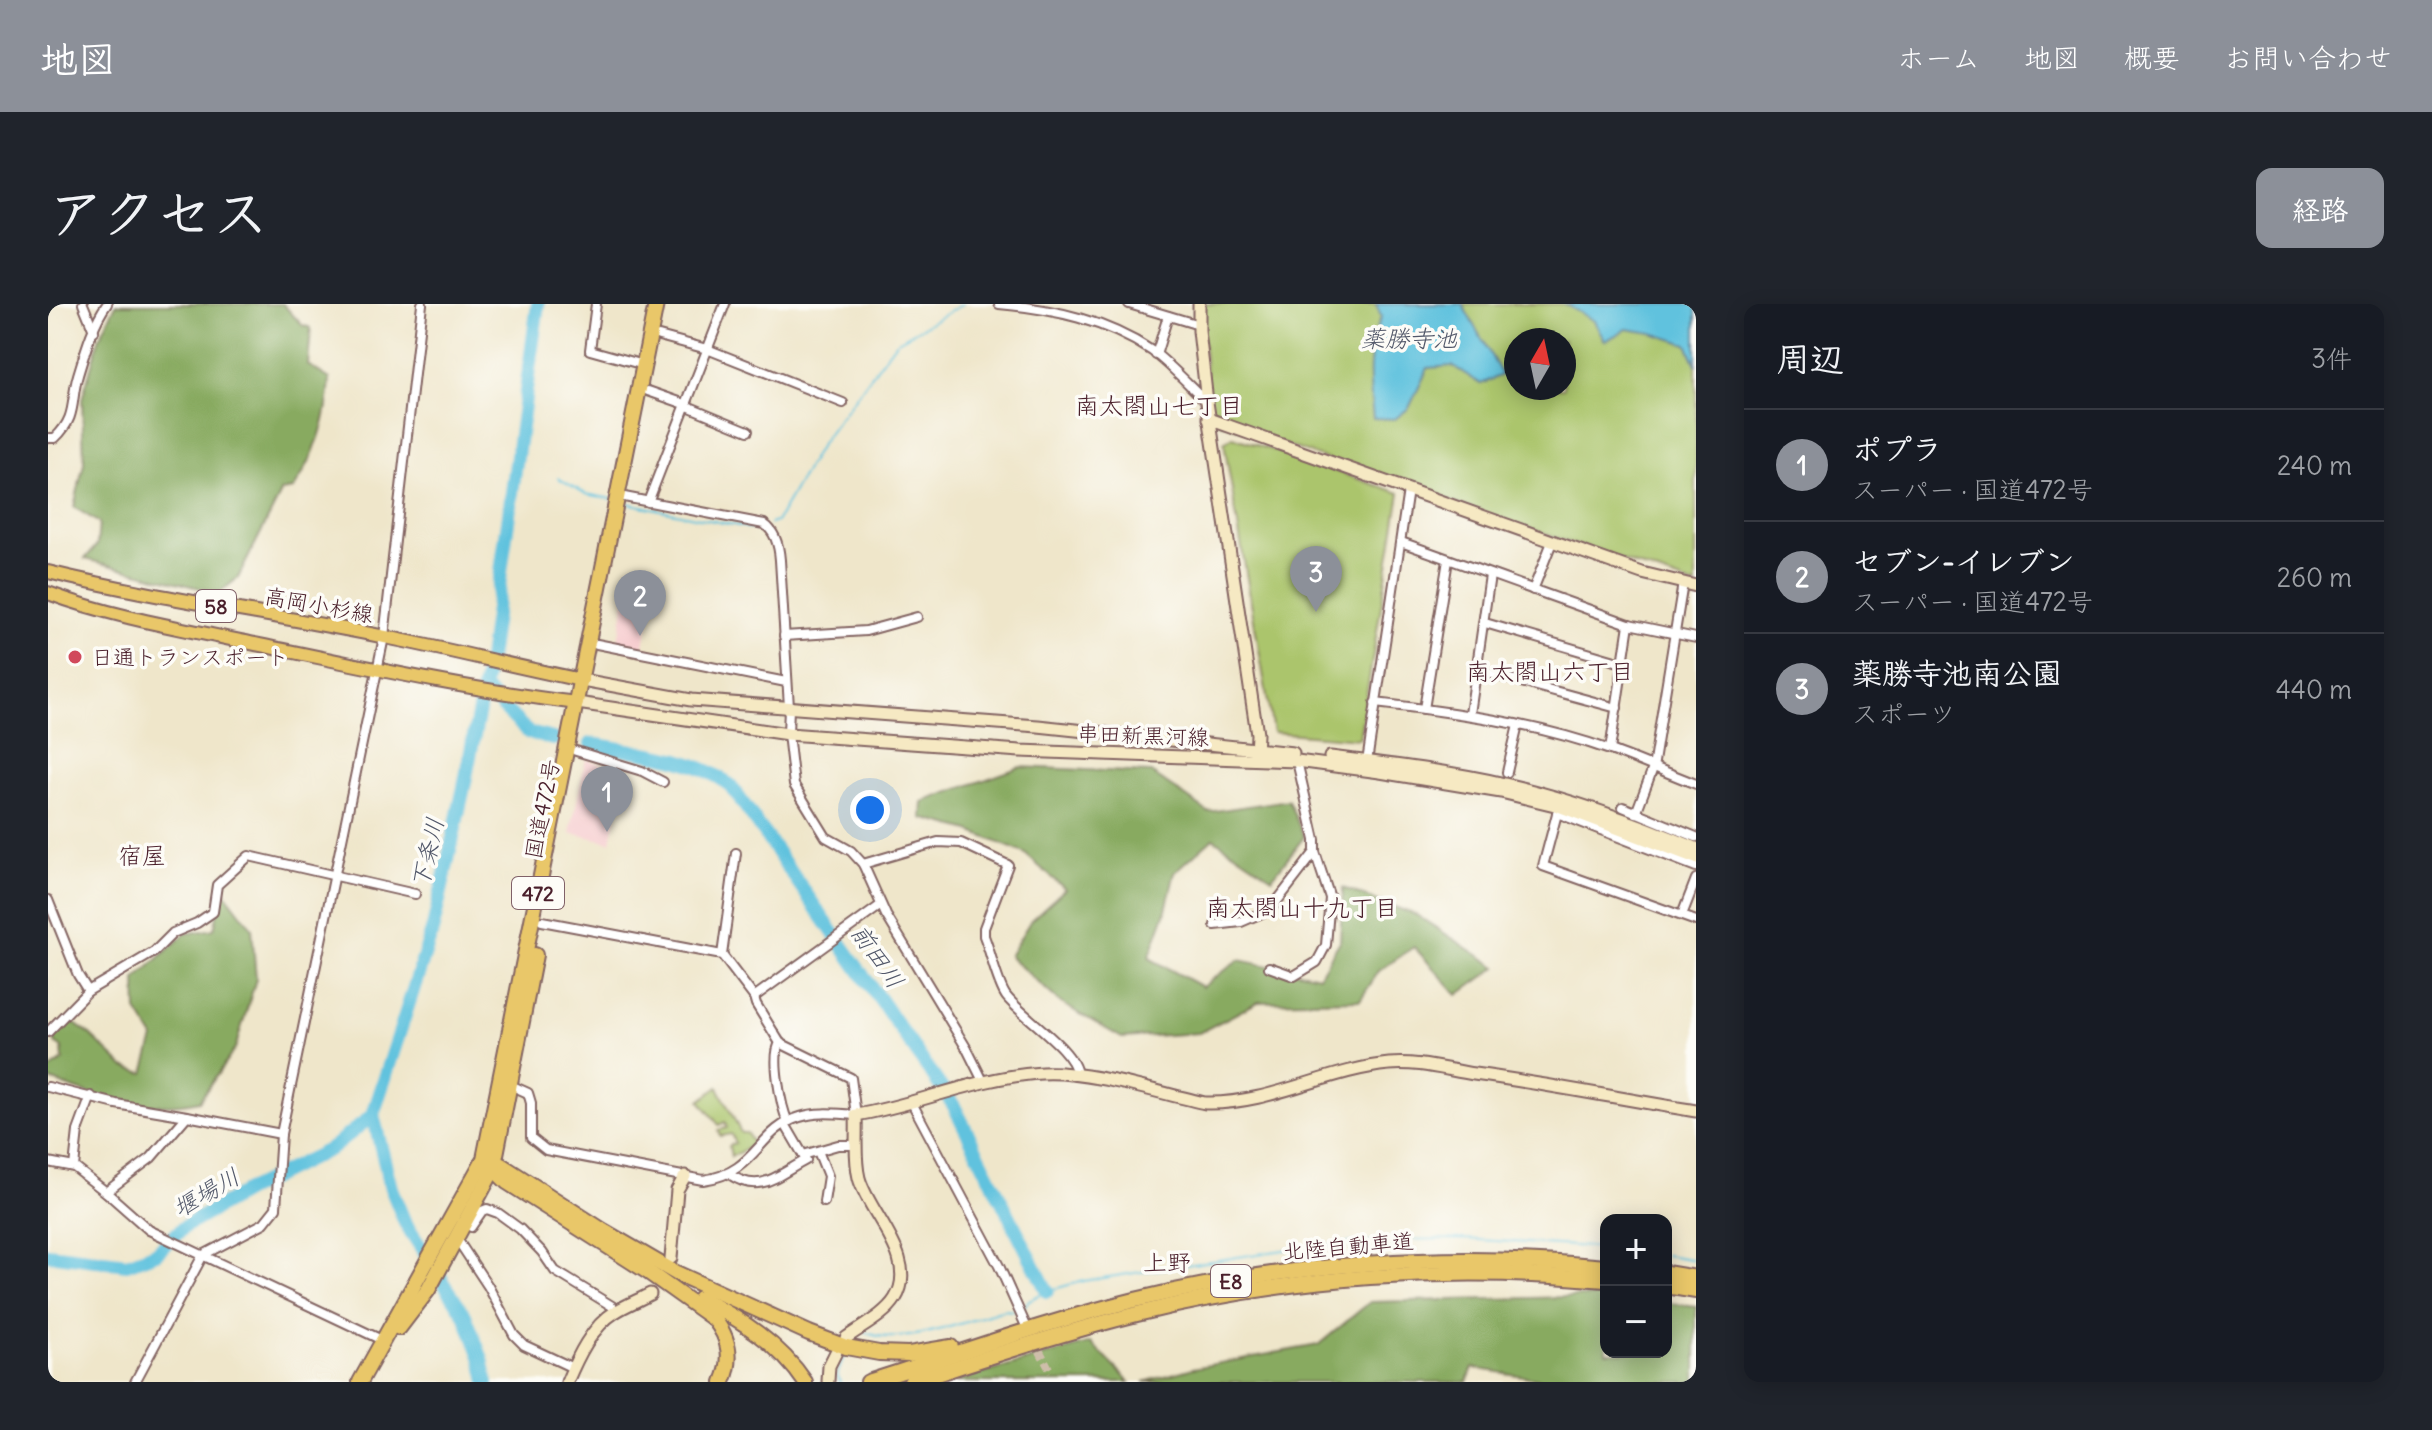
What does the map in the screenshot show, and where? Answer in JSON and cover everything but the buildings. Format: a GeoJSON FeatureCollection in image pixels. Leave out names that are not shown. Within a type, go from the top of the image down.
{"type":"FeatureCollection","features":[{"type":"Feature","properties":{"kind":"highway","name":"国道472号"},"geometry":{"type":"LineString","coordinates":[[586,681],[597,644],[656,304]]}},
{"type":"Feature","properties":{"kind":"highway","name":"国道472号"},"geometry":{"type":"LineString","coordinates":[[360,1382],[421,1275],[465,1224],[491,1164],[581,703],[666,304]]}},
{"type":"Feature","properties":{"kind":"highway","name":"国道472号"},"geometry":{"type":"LineString","coordinates":[[505,1084],[576,751],[581,703]]}},
{"type":"Feature","properties":{"kind":"highway","name":"国道472号"},"geometry":{"type":"LineString","coordinates":[[384,1341],[428,1290],[491,1164]]}},
{"type":"Feature","properties":{"kind":"highway"},"geometry":{"type":"LineString","coordinates":[[491,1164],[507,1182],[704,1309],[722,1329],[729,1349],[723,1382]]}},
{"type":"Feature","properties":{"kind":"highway"},"geometry":{"type":"LineString","coordinates":[[491,1164],[766,1328],[793,1352],[815,1382]]}},
{"type":"Feature","properties":{"kind":"highway","name":"北陸自動車道"},"geometry":{"type":"LineString","coordinates":[[868,1382],[1038,1327],[1137,1300],[1275,1274],[1409,1261],[1501,1260],[1600,1267]]}},
{"type":"Feature","properties":{"kind":"highway"},"geometry":{"type":"LineString","coordinates":[[648,1272],[706,1301],[764,1337],[805,1382]]}},
{"type":"Feature","properties":{"kind":"highway"},"geometry":{"type":"LineString","coordinates":[[676,1273],[832,1342],[863,1351],[893,1354],[949,1348],[1103,1306],[1137,1300]]}},
{"type":"Feature","properties":{"kind":"highway","name":"北陸自動車道"},"geometry":{"type":"LineString","coordinates":[[913,1381],[1128,1316],[1277,1287],[1455,1273],[1600,1280]]}},
{"type":"Feature","properties":{"kind":"highway"},"geometry":{"type":"LineString","coordinates":[[1672,1274],[1696,1278]]}},
{"type":"Feature","properties":{"kind":"highway"},"geometry":{"type":"LineString","coordinates":[[1672,1287],[1696,1291]]}},
{"type":"Feature","properties":{"kind":"main road","name":"高岡小杉線"},"geometry":{"type":"LineString","coordinates":[[48,572],[384,637],[586,681]]}},
{"type":"Feature","properties":{"kind":"main road","name":"58"},"geometry":{"type":"LineString","coordinates":[[48,593],[182,628],[378,670],[500,694],[581,703]]}},
{"type":"Feature","properties":{"kind":"street"},"geometry":{"type":"LineString","coordinates":[[83,304],[94,331]]}},
{"type":"Feature","properties":{"kind":"street"},"geometry":{"type":"LineString","coordinates":[[48,438],[55,438],[67,426],[75,403],[78,374],[100,313],[107,304]]}},
{"type":"Feature","properties":{"kind":"street"},"geometry":{"type":"LineString","coordinates":[[135,1382],[203,1255],[264,1223],[276,1208],[281,1134],[384,637],[422,304]]}},
{"type":"Feature","properties":{"kind":"street"},"geometry":{"type":"LineString","coordinates":[[596,304],[590,350],[645,365]]}},
{"type":"Feature","properties":{"kind":"street"},"geometry":{"type":"LineString","coordinates":[[648,502],[725,304]]}},
{"type":"Feature","properties":{"kind":"street"},"geometry":{"type":"LineString","coordinates":[[999,304],[1041,308],[1101,325],[1156,355],[1207,402]]}},
{"type":"Feature","properties":{"kind":"street"},"geometry":{"type":"LineString","coordinates":[[1129,304],[1199,325]]}},
{"type":"Feature","properties":{"kind":"street"},"geometry":{"type":"LineString","coordinates":[[1199,304],[1209,419],[1257,734],[1256,754]]}},
{"type":"Feature","properties":{"kind":"street"},"geometry":{"type":"LineString","coordinates":[[1156,355],[1168,316]]}},
{"type":"Feature","properties":{"kind":"street"},"geometry":{"type":"LineString","coordinates":[[659,336],[707,349],[843,403]]}},
{"type":"Feature","properties":{"kind":"street"},"geometry":{"type":"LineString","coordinates":[[648,391],[748,431]]}},
{"type":"Feature","properties":{"kind":"street"},"geometry":{"type":"LineString","coordinates":[[1209,419],[1642,573],[1696,586]]}},
{"type":"Feature","properties":{"kind":"street"},"geometry":{"type":"LineString","coordinates":[[1367,762],[1408,490]]}},
{"type":"Feature","properties":{"kind":"street"},"geometry":{"type":"LineString","coordinates":[[623,497],[768,527],[779,546],[788,734],[794,785],[826,837],[851,851],[863,864],[881,905],[984,1083]]}},
{"type":"Feature","properties":{"kind":"street"},"geometry":{"type":"LineString","coordinates":[[1401,542],[1629,624],[1696,638]]}},
{"type":"Feature","properties":{"kind":"street"},"geometry":{"type":"LineString","coordinates":[[1533,590],[1552,542]]}},
{"type":"Feature","properties":{"kind":"street"},"geometry":{"type":"LineString","coordinates":[[1424,709],[1448,560]]}},
{"type":"Feature","properties":{"kind":"street"},"geometry":{"type":"LineString","coordinates":[[1470,714],[1490,575]]}},
{"type":"Feature","properties":{"kind":"street"},"geometry":{"type":"LineString","coordinates":[[1636,813],[1653,768],[1683,583]]}},
{"type":"Feature","properties":{"kind":"street"},"geometry":{"type":"LineString","coordinates":[[784,636],[866,631],[917,617]]}},
{"type":"Feature","properties":{"kind":"street"},"geometry":{"type":"LineString","coordinates":[[1485,623],[1622,663]]}},
{"type":"Feature","properties":{"kind":"street"},"geometry":{"type":"LineString","coordinates":[[1610,750],[1629,624]]}},
{"type":"Feature","properties":{"kind":"street"},"geometry":{"type":"LineString","coordinates":[[597,644],[786,682]]}},
{"type":"Feature","properties":{"kind":"street"},"geometry":{"type":"LineString","coordinates":[[1477,670],[1617,708]]}},
{"type":"Feature","properties":{"kind":"street","name":"串田新黒河線"},"geometry":{"type":"LineString","coordinates":[[586,681],[691,700],[1038,726],[1256,754],[1486,790],[1558,810],[1696,858]]}},
{"type":"Feature","properties":{"kind":"street","name":"串田新黒河線"},"geometry":{"type":"LineString","coordinates":[[581,703],[788,734],[1035,751],[1256,754],[1367,762],[1503,784],[1543,794],[1643,826],[1696,848]]}},
{"type":"Feature","properties":{"kind":"street"},"geometry":{"type":"LineString","coordinates":[[1375,703],[1470,714],[1518,725],[1610,750],[1696,784]]}},
{"type":"Feature","properties":{"kind":"street"},"geometry":{"type":"LineString","coordinates":[[1507,772],[1518,725]]}},
{"type":"Feature","properties":{"kind":"street"},"geometry":{"type":"LineString","coordinates":[[576,751],[642,771],[663,782]]}},
{"type":"Feature","properties":{"kind":"street"},"geometry":{"type":"LineString","coordinates":[[1269,967],[1294,976],[1309,969],[1323,955],[1328,931],[1330,898],[1315,852],[1297,761]]}},
{"type":"Feature","properties":{"kind":"street"},"geometry":{"type":"LineString","coordinates":[[1623,807],[1696,837]]}},
{"type":"Feature","properties":{"kind":"street"},"geometry":{"type":"LineString","coordinates":[[1696,867],[1558,810],[1543,866],[1696,921]]}},
{"type":"Feature","properties":{"kind":"street"},"geometry":{"type":"LineString","coordinates":[[863,864],[938,842],[961,843],[1008,865],[984,928],[984,936],[1006,995],[1061,1050],[1076,1068],[1077,1075]]}},
{"type":"Feature","properties":{"kind":"street"},"geometry":{"type":"LineString","coordinates":[[1215,925],[1241,922],[1271,909],[1315,852]]}},
{"type":"Feature","properties":{"kind":"street"},"geometry":{"type":"LineString","coordinates":[[722,955],[736,853]]}},
{"type":"Feature","properties":{"kind":"street"},"geometry":{"type":"LineString","coordinates":[[48,1032],[88,991],[154,952],[173,933],[213,912],[217,885],[249,856],[415,894]]}},
{"type":"Feature","properties":{"kind":"street"},"geometry":{"type":"LineString","coordinates":[[1682,915],[1696,879]]}},
{"type":"Feature","properties":{"kind":"street"},"geometry":{"type":"LineString","coordinates":[[48,900],[78,975],[88,991]]}},
{"type":"Feature","properties":{"kind":"street"},"geometry":{"type":"LineString","coordinates":[[754,997],[881,905]]}},
{"type":"Feature","properties":{"kind":"street"},"geometry":{"type":"LineString","coordinates":[[542,921],[722,955],[754,997],[780,1043],[851,1078],[859,1180],[898,1254],[902,1271],[894,1301],[846,1338]]}},
{"type":"Feature","properties":{"kind":"street"},"geometry":{"type":"LineString","coordinates":[[729,1174],[740,1181],[759,1185],[806,1160],[783,1112],[776,1055],[780,1043]]}},
{"type":"Feature","properties":{"kind":"street"},"geometry":{"type":"LineString","coordinates":[[505,1084],[524,1090],[530,1097],[530,1133],[546,1150],[703,1180],[729,1174],[741,1167],[786,1123],[818,1114],[856,1115],[1037,1073],[1077,1075],[1205,1103],[1223,1104],[1320,1078],[1389,1064],[1410,1064],[1696,1111]]}},
{"type":"Feature","properties":{"kind":"street"},"geometry":{"type":"LineString","coordinates":[[48,1087],[116,1104],[281,1134]]}},
{"type":"Feature","properties":{"kind":"street"},"geometry":{"type":"LineString","coordinates":[[74,1167],[78,1131],[91,1096]]}},
{"type":"Feature","properties":{"kind":"street"},"geometry":{"type":"LineString","coordinates":[[912,1103],[999,1266],[1026,1326]]}},
{"type":"Feature","properties":{"kind":"street"},"geometry":{"type":"LineString","coordinates":[[106,1192],[151,1158],[187,1116]]}},
{"type":"Feature","properties":{"kind":"street"},"geometry":{"type":"LineString","coordinates":[[803,1155],[838,1145],[857,1145]]}},
{"type":"Feature","properties":{"kind":"street"},"geometry":{"type":"LineString","coordinates":[[818,1151],[828,1176],[824,1202]]}},
{"type":"Feature","properties":{"kind":"street"},"geometry":{"type":"LineString","coordinates":[[48,1162],[74,1167],[149,1230],[162,1237],[384,1341]]}},
{"type":"Feature","properties":{"kind":"street"},"geometry":{"type":"LineString","coordinates":[[671,1258],[677,1190],[685,1176]]}},
{"type":"Feature","properties":{"kind":"street"},"geometry":{"type":"LineString","coordinates":[[465,1224],[471,1227],[482,1211],[487,1209],[498,1213],[531,1241],[555,1271],[616,1311]]}},
{"type":"Feature","properties":{"kind":"street"},"geometry":{"type":"LineString","coordinates":[[450,1242],[488,1286],[514,1335],[524,1345],[573,1368]]}},
{"type":"Feature","properties":{"kind":"street"},"geometry":{"type":"LineString","coordinates":[[567,1382],[601,1324],[616,1311],[650,1294]]}},
{"type":"Feature","properties":{"kind":"street"},"geometry":{"type":"LineString","coordinates":[[828,1381],[829,1366],[836,1352]]}},
{"type":"Feature","properties":{"kind":"shaded area"},"geometry":{"type":"Polygon","coordinates":[[[626,597],[653,602],[643,650],[617,645],[626,597]]]}},
{"type":"Feature","properties":{"kind":"shaded area"},"geometry":{"type":"Polygon","coordinates":[[[586,759],[625,772],[611,842],[570,833],[586,759]]]}},
{"type":"Feature","properties":{"kind":"green space"},"geometry":{"type":"Polygon","coordinates":[[[116,304],[283,304],[302,325],[311,328],[308,365],[330,379],[324,423],[309,463],[294,489],[282,491],[238,578],[219,593],[85,559],[97,545],[99,523],[74,507],[84,463],[82,399],[99,339],[116,304]]]}},
{"type":"Feature","properties":{"kind":"green space"},"geometry":{"type":"Polygon","coordinates":[[[1200,304],[1696,304],[1696,586],[1210,419],[1200,304]]]}},
{"type":"Feature","properties":{"kind":"green space"},"geometry":{"type":"Polygon","coordinates":[[[1233,437],[1400,493],[1359,739],[1273,732],[1224,443],[1233,437]]]}},
{"type":"Feature","properties":{"kind":"green space"},"geometry":{"type":"Polygon","coordinates":[[[1020,767],[1151,773],[1208,812],[1288,800],[1304,837],[1272,878],[1213,838],[1175,872],[1165,914],[1149,958],[1202,987],[1239,960],[1319,976],[1340,941],[1343,888],[1416,915],[1497,967],[1458,995],[1414,947],[1379,971],[1360,1000],[1258,1002],[1199,1033],[1122,1038],[1061,1003],[1009,956],[1031,920],[1065,889],[1024,853],[970,831],[922,818],[923,802],[1020,767]]]}},
{"type":"Feature","properties":{"kind":"green space"},"geometry":{"type":"Polygon","coordinates":[[[223,890],[252,928],[256,979],[235,1049],[199,1101],[142,1104],[84,1092],[48,1079],[48,1071],[63,1060],[62,1048],[55,1043],[55,1036],[68,1019],[124,1067],[144,1073],[154,1038],[137,1011],[136,979],[185,934],[214,929],[223,890]]]}},
{"type":"Feature","properties":{"kind":"green space"},"geometry":{"type":"Polygon","coordinates":[[[718,1087],[741,1133],[747,1133],[753,1145],[731,1157],[729,1146],[735,1143],[731,1134],[720,1136],[718,1130],[727,1128],[725,1122],[719,1125],[700,1101],[718,1087]]]}},
{"type":"Feature","properties":{"kind":"green space"},"geometry":{"type":"Polygon","coordinates":[[[1600,1296],[1600,1358],[1672,1358],[1672,1304],[1696,1307],[1696,1382],[1561,1382],[1473,1368],[1467,1382],[1144,1382],[1193,1368],[1318,1345],[1370,1302],[1600,1296]]]}},
{"type":"Feature","properties":{"kind":"green space"},"geometry":{"type":"Polygon","coordinates":[[[1091,1343],[1130,1382],[953,1382],[1091,1343]]]}},
{"type":"Feature","properties":{"kind":"water","name":"薬勝寺池"},"geometry":{"type":"Polygon","coordinates":[[[1376,304],[1462,304],[1502,375],[1481,384],[1453,366],[1428,368],[1409,408],[1395,419],[1373,418],[1371,355],[1381,317],[1376,304]]]}},
{"type":"Feature","properties":{"kind":"water"},"geometry":{"type":"Polygon","coordinates":[[[1565,304],[1696,304],[1696,365],[1687,344],[1652,333],[1627,329],[1605,341],[1594,321],[1565,304]]]}},
{"type":"Feature","properties":{"kind":"waterway","name":"下条川"},"geometry":{"type":"LineString","coordinates":[[487,1382],[482,1359],[465,1315],[405,1223],[391,1188],[373,1115],[433,928],[464,787],[489,659],[538,304]]}},
{"type":"Feature","properties":{"kind":"waterway"},"geometry":{"type":"LineString","coordinates":[[770,524],[776,522],[821,444],[896,342],[963,304]]}},
{"type":"Feature","properties":{"kind":"waterway"},"geometry":{"type":"LineString","coordinates":[[558,478],[586,494],[612,499]]}},
{"type":"Feature","properties":{"kind":"waterway"},"geometry":{"type":"LineString","coordinates":[[622,502],[753,529],[760,527]]}},
{"type":"Feature","properties":{"kind":"waterway","name":"前田川"},"geometry":{"type":"LineString","coordinates":[[483,688],[529,733],[553,739]]}},
{"type":"Feature","properties":{"kind":"waterway","name":"前田川"},"geometry":{"type":"LineString","coordinates":[[591,744],[682,761],[716,775],[731,786],[954,1106],[1047,1291]]}},
{"type":"Feature","properties":{"kind":"waterway","name":"堰場川"},"geometry":{"type":"LineString","coordinates":[[48,1254],[127,1264],[156,1253],[184,1227],[248,1190],[332,1148],[373,1115]]}},
{"type":"Feature","properties":{"kind":"waterway"},"geometry":{"type":"LineString","coordinates":[[1023,1308],[1029,1300],[1047,1291],[1083,1281],[1296,1248],[1381,1240],[1464,1239],[1600,1248]]}},
{"type":"Feature","properties":{"kind":"waterway"},"geometry":{"type":"LineString","coordinates":[[1672,1256],[1696,1260]]}},
{"type":"Feature","properties":{"kind":"waterway"},"geometry":{"type":"LineString","coordinates":[[865,1332],[880,1336],[915,1335],[1004,1310],[1015,1311]]}},
{"type":"Feature","properties":{"kind":"waterway"},"geometry":{"type":"LineString","coordinates":[[840,1382],[837,1376],[845,1353]]}},
{"type":"Feature","properties":{"kind":"tunnel"},"geometry":{"type":"LineString","coordinates":[[1034,1340],[1051,1372]]}},
{"type":"Feature","properties":{"kind":"place","name":"薬勝寺池南公園"},"geometry":{"type":"Point","coordinates":[1316,612]}},
{"type":"Feature","properties":{"kind":"place","name":"セブン-イレブン"},"geometry":{"type":"Point","coordinates":[640,636]}},
{"type":"Feature","properties":{"kind":"place","name":"日通トランスポート"},"geometry":{"type":"Point","coordinates":[75,657]}},
{"type":"Feature","properties":{"kind":"place","name":"ポプラ"},"geometry":{"type":"Point","coordinates":[607,832]}},
{"type":"Feature","properties":{"kind":"district","name":"南太閤山七丁目"},"geometry":{"type":"Point","coordinates":[1159,405]}},
{"type":"Feature","properties":{"kind":"district","name":"南太閤山六丁目"},"geometry":{"type":"Point","coordinates":[1550,671]}},
{"type":"Feature","properties":{"kind":"district","name":"宿屋"},"geometry":{"type":"Point","coordinates":[142,855]}},
{"type":"Feature","properties":{"kind":"district","name":"南太閤山十九丁目"},"geometry":{"type":"Point","coordinates":[1302,907]}},
{"type":"Feature","properties":{"kind":"district","name":"上野"},"geometry":{"type":"Point","coordinates":[1167,1262]}}]}
